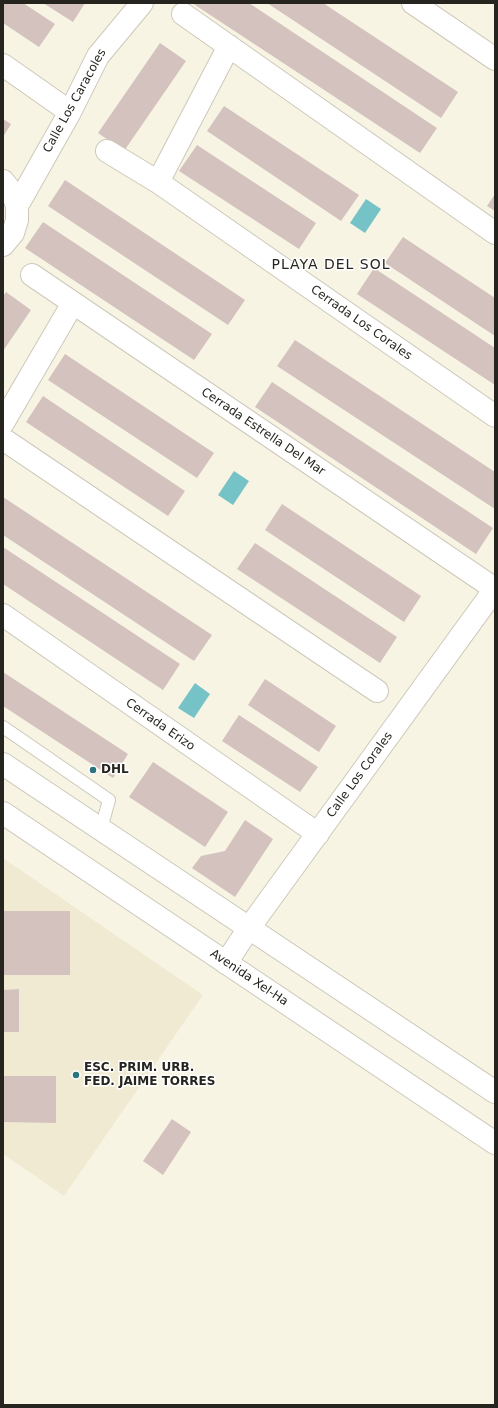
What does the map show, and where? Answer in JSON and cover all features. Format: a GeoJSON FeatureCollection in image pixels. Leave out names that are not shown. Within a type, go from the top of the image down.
{"type":"FeatureCollection","features":[{"type":"Feature","properties":{"kind":"street","name":"Calle Los Caracoles"},"geometry":{"type":"LineString","coordinates":[[17,206],[70,112],[98,56],[142,3]]}},
{"type":"Feature","properties":{"kind":"street"},"geometry":{"type":"LineString","coordinates":[[413,3],[495,60]]}},
{"type":"Feature","properties":{"kind":"street"},"geometry":{"type":"LineString","coordinates":[[183,14],[495,233]]}},
{"type":"Feature","properties":{"kind":"street"},"geometry":{"type":"LineString","coordinates":[[158,182],[229,46]]}},
{"type":"Feature","properties":{"kind":"street"},"geometry":{"type":"LineString","coordinates":[[3,65],[70,112]]}},
{"type":"Feature","properties":{"kind":"street","name":"Cerrada Los Corales"},"geometry":{"type":"LineString","coordinates":[[107,151],[158,182],[495,416]]}},
{"type":"Feature","properties":{"kind":"street"},"geometry":{"type":"LineString","coordinates":[[3,181],[12,192],[17,206],[17,220],[13,233],[3,245]]}},
{"type":"Feature","properties":{"kind":"street","name":"Cerrada Estrella Del Mar"},"geometry":{"type":"LineString","coordinates":[[32,275],[495,589]]}},
{"type":"Feature","properties":{"kind":"street"},"geometry":{"type":"LineString","coordinates":[[3,423],[73,303]]}},
{"type":"Feature","properties":{"kind":"street"},"geometry":{"type":"LineString","coordinates":[[3,439],[377,691]]}},
{"type":"Feature","properties":{"kind":"street","name":"Calle Los Corales"},"geometry":{"type":"LineString","coordinates":[[226,963],[495,589]]}},
{"type":"Feature","properties":{"kind":"street","name":"Cerrada Erizo"},"geometry":{"type":"LineString","coordinates":[[3,615],[318,834]]}},
{"type":"Feature","properties":{"kind":"street"},"geometry":{"type":"LineString","coordinates":[[3,764],[495,1092]]}},
{"type":"Feature","properties":{"kind":"street","name":"Avenida Xel-Ha"},"geometry":{"type":"LineString","coordinates":[[3,813],[495,1143]]}},
{"type":"Feature","properties":{"kind":"lane"},"geometry":{"type":"LineString","coordinates":[[3,727],[109,800],[101,830]]}},
{"type":"Feature","properties":{"kind":"shaded area","name":"ESC. PRIM. URB. FED. JAIME TORRES"},"geometry":{"type":"Polygon","coordinates":[[[3,858],[203,995],[64,1196],[3,1154],[3,858]]]}},
{"type":"Feature","properties":{"kind":"water"},"geometry":{"type":"Polygon","coordinates":[[[366,199],[381,209],[365,233],[350,223],[366,199]]]}},
{"type":"Feature","properties":{"kind":"water"},"geometry":{"type":"Polygon","coordinates":[[[234,471],[249,481],[233,505],[218,495],[234,471]]]}},
{"type":"Feature","properties":{"kind":"water"},"geometry":{"type":"Polygon","coordinates":[[[195,683],[210,694],[194,718],[178,708],[195,683]]]}},
{"type":"Feature","properties":{"kind":"building"},"geometry":{"type":"Polygon","coordinates":[[[3,3],[23,3],[55,24],[39,47],[3,23],[3,3]]]}},
{"type":"Feature","properties":{"kind":"building"},"geometry":{"type":"Polygon","coordinates":[[[43,3],[85,3],[73,22],[43,3]]]}},
{"type":"Feature","properties":{"kind":"building"},"geometry":{"type":"Polygon","coordinates":[[[192,3],[249,3],[437,128],[420,153],[192,3]]]}},
{"type":"Feature","properties":{"kind":"building"},"geometry":{"type":"Polygon","coordinates":[[[267,3],[323,3],[458,92],[441,118],[267,3]]]}},
{"type":"Feature","properties":{"kind":"building"},"geometry":{"type":"Polygon","coordinates":[[[160,43],[186,61],[124,151],[98,133],[160,43]]]}},
{"type":"Feature","properties":{"kind":"building"},"geometry":{"type":"Polygon","coordinates":[[[224,106],[359,195],[341,221],[207,131],[224,106]]]}},
{"type":"Feature","properties":{"kind":"building"},"geometry":{"type":"Polygon","coordinates":[[[3,119],[11,124],[3,137],[3,119]]]}},
{"type":"Feature","properties":{"kind":"building"},"geometry":{"type":"Polygon","coordinates":[[[197,145],[316,223],[299,249],[179,171],[197,145]]]}},
{"type":"Feature","properties":{"kind":"building"},"geometry":{"type":"Polygon","coordinates":[[[65,180],[245,300],[228,325],[48,206],[65,180]]]}},
{"type":"Feature","properties":{"kind":"building"},"geometry":{"type":"Polygon","coordinates":[[[495,194],[495,211],[487,206],[495,194]]]}},
{"type":"Feature","properties":{"kind":"building"},"geometry":{"type":"Polygon","coordinates":[[[43,222],[212,334],[194,360],[25,248],[43,222]]]}},
{"type":"Feature","properties":{"kind":"building"},"geometry":{"type":"Polygon","coordinates":[[[403,237],[495,298],[495,336],[385,263],[403,237]]]}},
{"type":"Feature","properties":{"kind":"building"},"geometry":{"type":"Polygon","coordinates":[[[374,268],[495,348],[495,385],[357,294],[374,268]]]}},
{"type":"Feature","properties":{"kind":"building"},"geometry":{"type":"Polygon","coordinates":[[[6,292],[31,310],[3,351],[3,296],[6,292]]]}},
{"type":"Feature","properties":{"kind":"building"},"geometry":{"type":"Polygon","coordinates":[[[295,340],[495,472],[495,509],[277,366],[295,340]]]}},
{"type":"Feature","properties":{"kind":"building"},"geometry":{"type":"Polygon","coordinates":[[[65,354],[214,453],[197,478],[48,380],[65,354]]]}},
{"type":"Feature","properties":{"kind":"building"},"geometry":{"type":"Polygon","coordinates":[[[272,382],[493,528],[476,554],[255,407],[272,382]]]}},
{"type":"Feature","properties":{"kind":"building"},"geometry":{"type":"Polygon","coordinates":[[[43,396],[185,491],[168,516],[26,422],[43,396]]]}},
{"type":"Feature","properties":{"kind":"building"},"geometry":{"type":"Polygon","coordinates":[[[3,497],[212,635],[194,661],[3,535],[3,497]]]}},
{"type":"Feature","properties":{"kind":"building"},"geometry":{"type":"Polygon","coordinates":[[[282,504],[421,596],[404,622],[265,530],[282,504]]]}},
{"type":"Feature","properties":{"kind":"building"},"geometry":{"type":"Polygon","coordinates":[[[255,543],[397,637],[380,663],[237,569],[255,543]]]}},
{"type":"Feature","properties":{"kind":"building"},"geometry":{"type":"Polygon","coordinates":[[[3,547],[180,664],[163,690],[3,584],[3,547]]]}},
{"type":"Feature","properties":{"kind":"building"},"geometry":{"type":"Polygon","coordinates":[[[3,672],[128,754],[113,778],[3,706],[3,672]]]}},
{"type":"Feature","properties":{"kind":"building"},"geometry":{"type":"Polygon","coordinates":[[[265,679],[336,726],[319,752],[248,705],[265,679]]]}},
{"type":"Feature","properties":{"kind":"building"},"geometry":{"type":"Polygon","coordinates":[[[239,715],[318,767],[300,792],[222,741],[239,715]]]}},
{"type":"Feature","properties":{"kind":"building"},"geometry":{"type":"Polygon","coordinates":[[[153,762],[228,812],[205,847],[129,797],[153,762]]]}},
{"type":"Feature","properties":{"kind":"building"},"geometry":{"type":"Polygon","coordinates":[[[245,820],[273,839],[235,897],[192,868],[201,856],[225,851],[245,820]]]}},
{"type":"Feature","properties":{"kind":"building"},"geometry":{"type":"Polygon","coordinates":[[[3,911],[70,911],[70,975],[3,975],[3,911]]]}},
{"type":"Feature","properties":{"kind":"building"},"geometry":{"type":"Polygon","coordinates":[[[19,989],[19,1032],[3,1032],[3,990],[19,989]]]}},
{"type":"Feature","properties":{"kind":"building"},"geometry":{"type":"Polygon","coordinates":[[[3,1076],[56,1076],[56,1123],[3,1122],[3,1076]]]}},
{"type":"Feature","properties":{"kind":"building"},"geometry":{"type":"Polygon","coordinates":[[[172,1119],[191,1132],[163,1175],[143,1161],[172,1119]]]}},
{"type":"Feature","properties":{"kind":"place","name":"DHL"},"geometry":{"type":"Point","coordinates":[93,770]}},
{"type":"Feature","properties":{"kind":"place","name":"ESC. PRIM. URB. FED. JAIME TORRES"},"geometry":{"type":"Point","coordinates":[76,1075]}},
{"type":"Feature","properties":{"kind":"district","name":"PLAYA DEL SOL"},"geometry":{"type":"Point","coordinates":[331,265]}}]}
